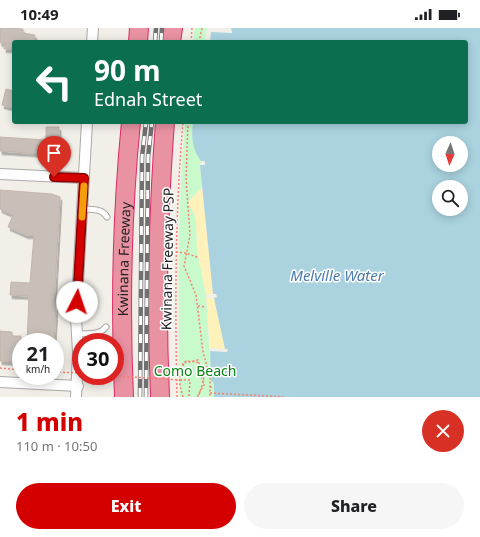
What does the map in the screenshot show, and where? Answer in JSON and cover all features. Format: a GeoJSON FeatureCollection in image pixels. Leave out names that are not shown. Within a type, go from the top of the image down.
{"type":"FeatureCollection","features":[{"type":"Feature","properties":{"kind":"highway"},"geometry":{"type":"LineString","coordinates":[[138,40],[139,28]]}},
{"type":"Feature","properties":{"kind":"highway"},"geometry":{"type":"LineString","coordinates":[[171,40],[173,28]]}},
{"type":"Feature","properties":{"kind":"highway","name":"Kwinana Freeway"},"geometry":{"type":"LineString","coordinates":[[124,397],[122,354],[123,233],[130,124]]}},
{"type":"Feature","properties":{"kind":"highway"},"geometry":{"type":"LineString","coordinates":[[160,397],[158,341],[158,226],[164,124]]}},
{"type":"Feature","properties":{"kind":"street"},"geometry":{"type":"LineString","coordinates":[[92,40],[93,28]]}},
{"type":"Feature","properties":{"kind":"street"},"geometry":{"type":"LineString","coordinates":[[77,333],[76,318],[87,124]]}},
{"type":"Feature","properties":{"kind":"street"},"geometry":{"type":"LineString","coordinates":[[0,174],[84,178]]}},
{"type":"Feature","properties":{"kind":"street"},"geometry":{"type":"LineString","coordinates":[[0,382],[78,386],[76,397]]}},
{"type":"Feature","properties":{"kind":"lane"},"geometry":{"type":"LineString","coordinates":[[83,209],[99,210],[104,212],[107,217]]}},
{"type":"Feature","properties":{"kind":"lane"},"geometry":{"type":"LineString","coordinates":[[99,333],[106,327]]}},
{"type":"Feature","properties":{"kind":"path"},"geometry":{"type":"LineString","coordinates":[[191,40],[192,28]]}},
{"type":"Feature","properties":{"kind":"path"},"geometry":{"type":"LineString","coordinates":[[199,40],[202,28]]}},
{"type":"Feature","properties":{"kind":"path","name":"Kwinana Freeway PSP"},"geometry":{"type":"LineString","coordinates":[[177,397],[174,300],[178,179],[183,124]]}},
{"type":"Feature","properties":{"kind":"path"},"geometry":{"type":"LineString","coordinates":[[188,124],[186,178],[190,235],[184,266],[196,292],[203,352],[209,371],[210,397]]}},
{"type":"Feature","properties":{"kind":"path"},"geometry":{"type":"LineString","coordinates":[[176,252],[186,253],[199,258]]}},
{"type":"Feature","properties":{"kind":"path"},"geometry":{"type":"LineString","coordinates":[[198,306],[205,307]]}},
{"type":"Feature","properties":{"kind":"path"},"geometry":{"type":"LineString","coordinates":[[183,397],[179,382],[180,369],[186,360],[197,362],[204,385],[197,397]]}},
{"type":"Feature","properties":{"kind":"path"},"geometry":{"type":"LineString","coordinates":[[180,380],[183,363],[198,360],[204,380],[197,397]]}},
{"type":"Feature","properties":{"kind":"path"},"geometry":{"type":"LineString","coordinates":[[0,368],[12,369]]}},
{"type":"Feature","properties":{"kind":"path"},"geometry":{"type":"LineString","coordinates":[[124,377],[190,380],[189,397]]}},
{"type":"Feature","properties":{"kind":"path"},"geometry":{"type":"LineString","coordinates":[[210,392],[286,397]]}},
{"type":"Feature","properties":{"kind":"sand"},"geometry":{"type":"Polygon","coordinates":[[[202,187],[213,294],[206,295],[197,251],[196,222],[194,213],[188,205],[189,201],[202,187]]]}},
{"type":"Feature","properties":{"kind":"sand"},"geometry":{"type":"Polygon","coordinates":[[[206,298],[214,298],[225,349],[210,348],[206,298]]]}},
{"type":"Feature","properties":{"kind":"green space"},"geometry":{"type":"Polygon","coordinates":[[[194,28],[207,28],[205,40],[193,40],[194,28]]]}},
{"type":"Feature","properties":{"kind":"green space","name":"Como Beach"},"geometry":{"type":"Polygon","coordinates":[[[185,124],[193,124],[193,142],[201,161],[202,187],[189,201],[188,205],[194,213],[196,222],[197,251],[206,295],[211,380],[214,382],[214,397],[180,397],[179,260],[182,156],[185,124]]]}},
{"type":"Feature","properties":{"kind":"water","name":"Melville Water"},"geometry":{"type":"Polygon","coordinates":[[[231,28],[480,28],[480,397],[214,397],[214,383],[211,381],[210,351],[227,352],[228,349],[225,349],[214,298],[217,297],[216,294],[213,294],[200,165],[205,165],[205,161],[201,161],[194,147],[192,137],[193,124],[468,124],[468,40],[210,40],[211,32],[232,33],[231,28]]]}},
{"type":"Feature","properties":{"kind":"building"},"geometry":{"type":"Polygon","coordinates":[[[0,28],[23,29],[23,33],[35,35],[34,40],[12,40],[12,49],[4,49],[5,43],[0,43],[0,28]]]}},
{"type":"Feature","properties":{"kind":"building"},"geometry":{"type":"Polygon","coordinates":[[[6,89],[12,90],[12,108],[2,105],[6,89]]]}},
{"type":"Feature","properties":{"kind":"building"},"geometry":{"type":"Polygon","coordinates":[[[46,127],[59,127],[59,155],[0,151],[0,137],[46,140],[46,127]]]}},
{"type":"Feature","properties":{"kind":"building"},"geometry":{"type":"Polygon","coordinates":[[[0,190],[52,194],[60,197],[54,305],[56,306],[54,333],[27,333],[29,296],[10,295],[11,282],[30,283],[34,235],[26,235],[8,227],[13,215],[0,209],[0,190]]]}},
{"type":"Feature","properties":{"kind":"building"},"geometry":{"type":"Polygon","coordinates":[[[0,331],[12,332],[12,362],[0,361],[0,331]]]}},
{"type":"Feature","properties":{"kind":"railway"},"geometry":{"type":"LineString","coordinates":[[155,40],[156,28]]}},
{"type":"Feature","properties":{"kind":"railway"},"geometry":{"type":"LineString","coordinates":[[161,40],[162,28]]}},
{"type":"Feature","properties":{"kind":"railway"},"geometry":{"type":"LineString","coordinates":[[140,397],[142,157],[146,124]]}},
{"type":"Feature","properties":{"kind":"railway"},"geometry":{"type":"LineString","coordinates":[[146,397],[148,157],[152,124]]}},
{"type":"Feature","properties":{"kind":"slow traffic"},"geometry":{"type":"LineString","coordinates":[[82,217],[84,186]]}},
{"type":"Feature","properties":{"kind":"route"},"geometry":{"type":"LineString","coordinates":[[54,177],[84,178],[77,302]]}}]}
